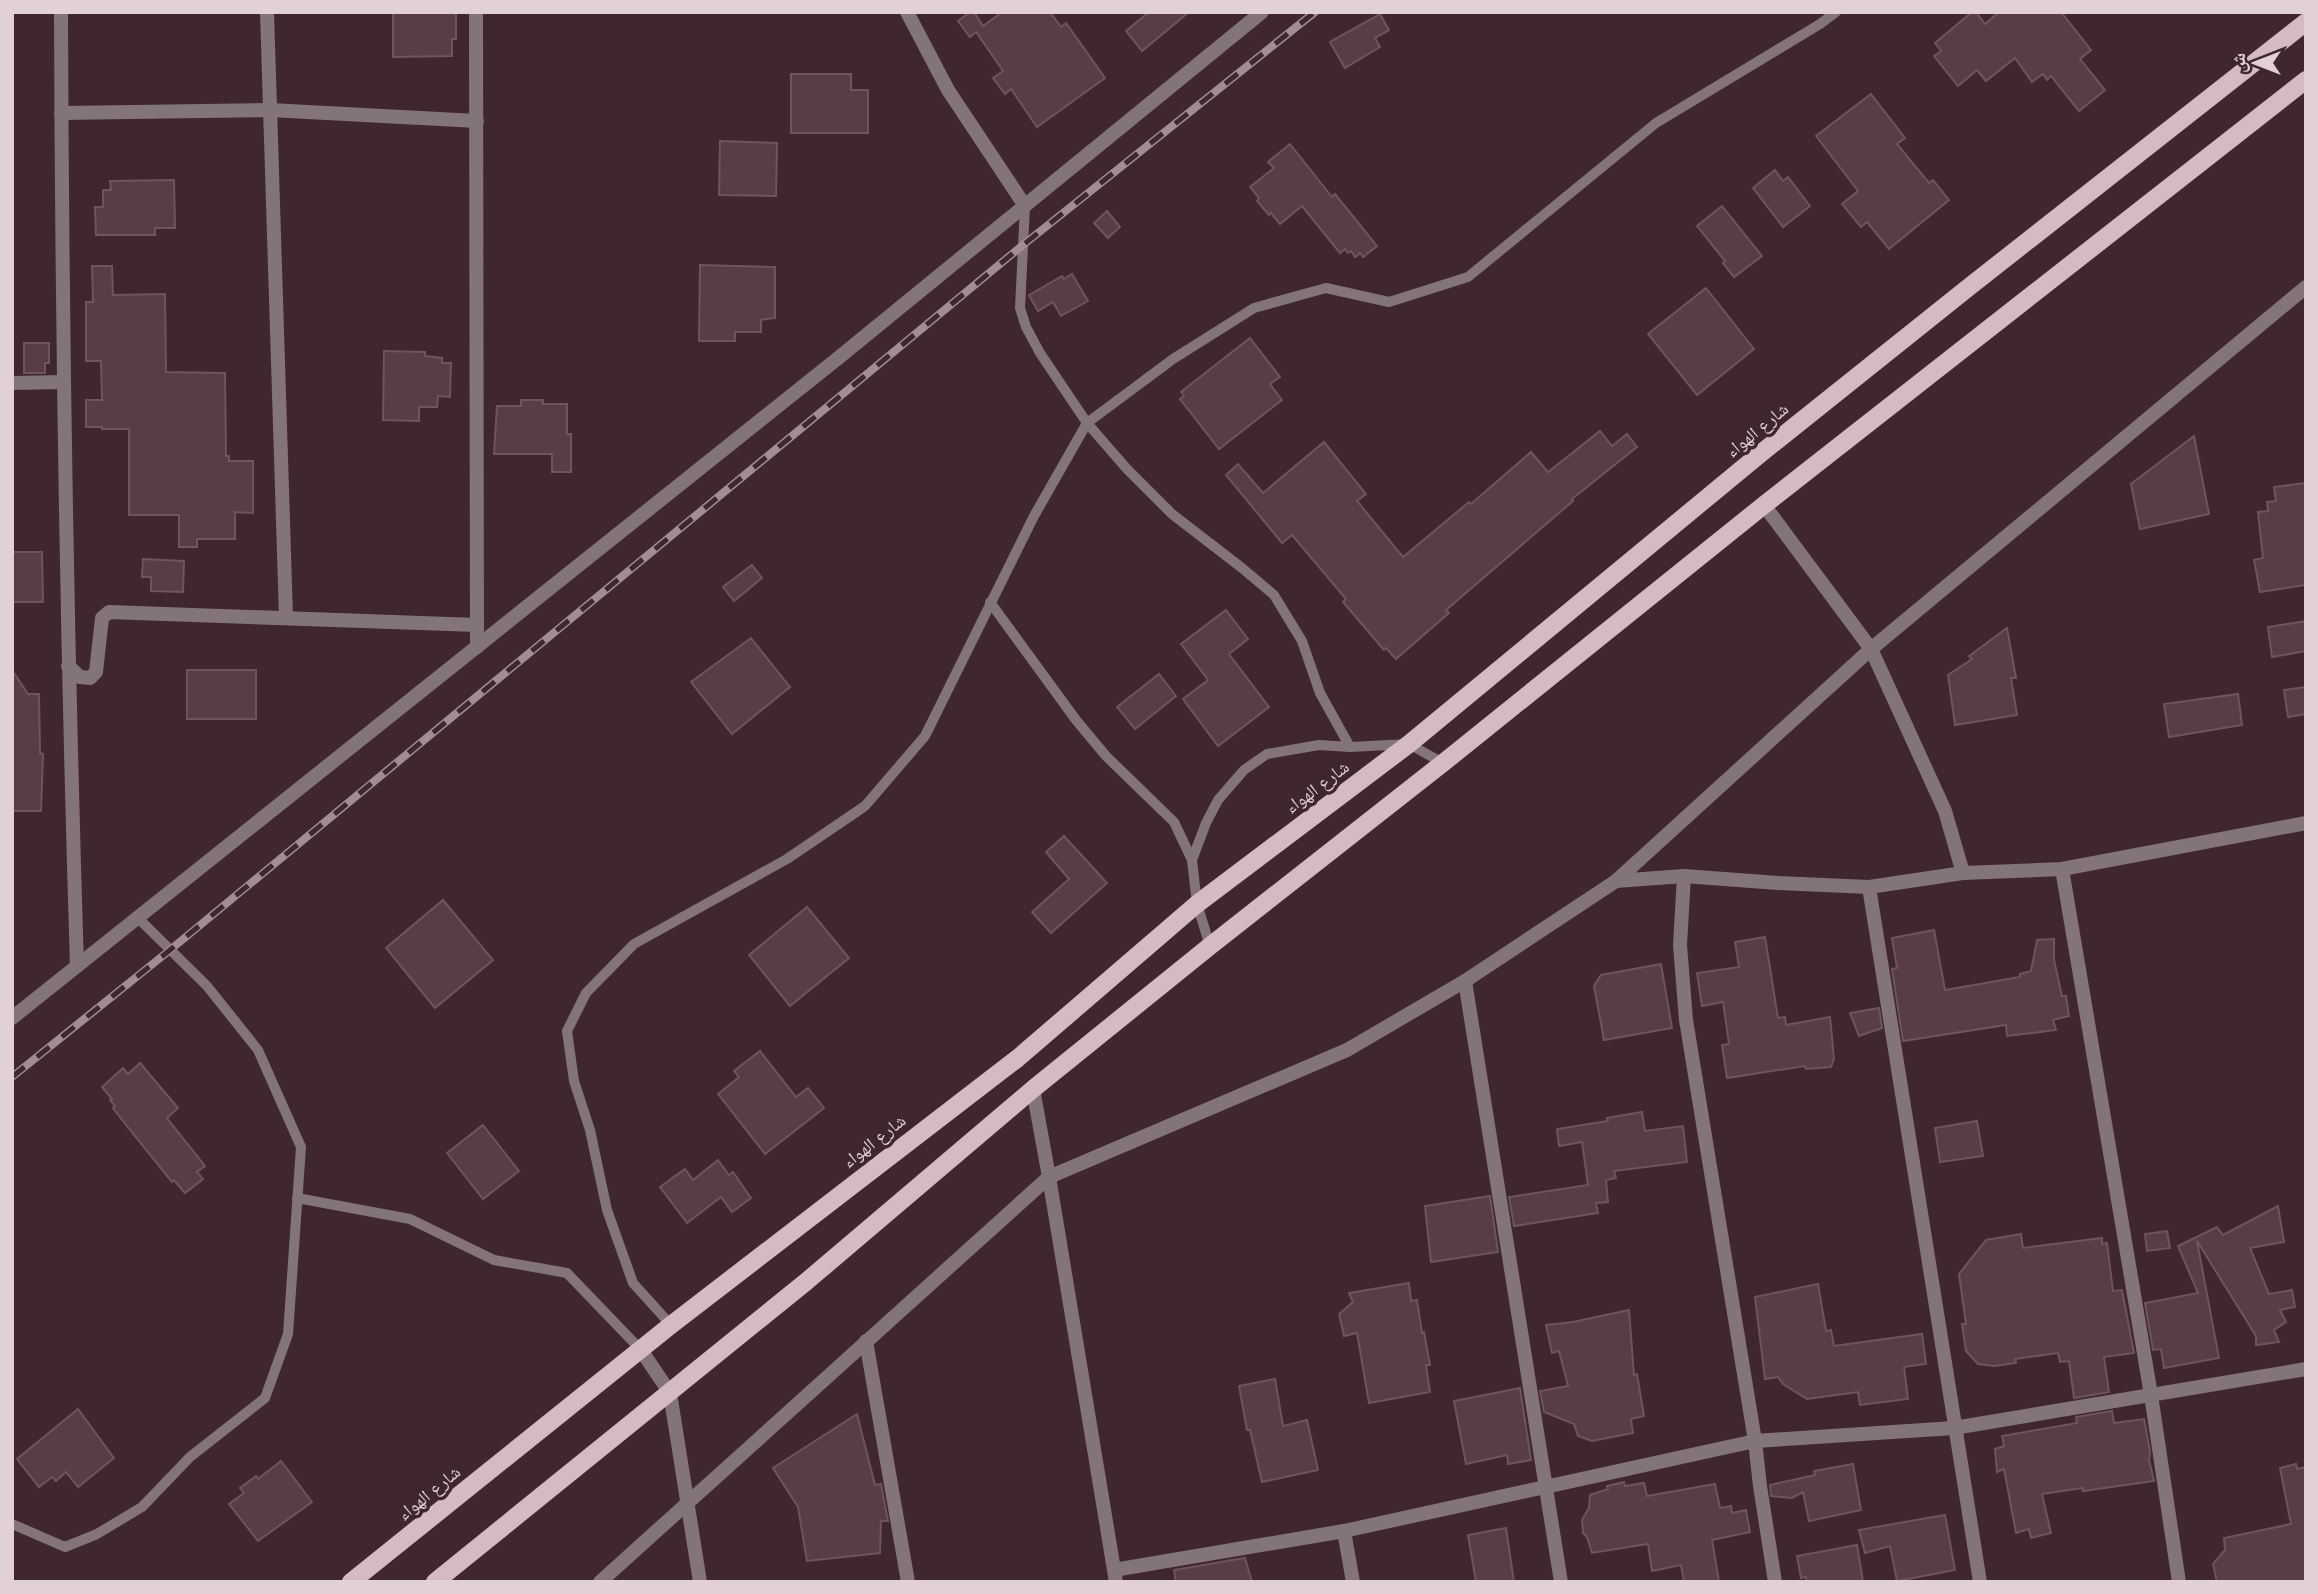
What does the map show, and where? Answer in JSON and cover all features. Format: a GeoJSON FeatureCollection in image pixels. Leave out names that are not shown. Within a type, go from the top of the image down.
{"type":"FeatureCollection","features":[{"type":"Feature","properties":{"kind":"main road","name":"شارع الهواء"},"geometry":{"type":"LineString","coordinates":[[351,1582],[671,1325],[1018,1058],[1197,904],[1409,744],[1760,454],[2306,22]]}},
{"type":"Feature","properties":{"kind":"main road"},"geometry":{"type":"LineString","coordinates":[[435,1582],[807,1281],[1033,1089],[1210,946],[1764,505],[2306,79]]}},
{"type":"Feature","properties":{"kind":"street"},"geometry":{"type":"LineString","coordinates":[[61,12],[62,313],[68,666],[77,966]]}},
{"type":"Feature","properties":{"kind":"street"},"geometry":{"type":"LineString","coordinates":[[267,12],[286,617]]}},
{"type":"Feature","properties":{"kind":"street"},"geometry":{"type":"LineString","coordinates":[[475,12],[477,647]]}},
{"type":"Feature","properties":{"kind":"street"},"geometry":{"type":"LineString","coordinates":[[907,12],[948,90],[1024,206]]}},
{"type":"Feature","properties":{"kind":"street"},"geometry":{"type":"LineString","coordinates":[[12,1018],[837,359],[1262,12]]}},
{"type":"Feature","properties":{"kind":"street"},"geometry":{"type":"LineString","coordinates":[[61,113],[270,110],[477,121]]}},
{"type":"Feature","properties":{"kind":"street"},"geometry":{"type":"LineString","coordinates":[[600,1582],[1049,1177],[1347,1050],[1465,981],[1616,881],[1871,649],[2306,287]]}},
{"type":"Feature","properties":{"kind":"street"},"geometry":{"type":"LineString","coordinates":[[12,383],[64,382]]}},
{"type":"Feature","properties":{"kind":"street"},"geometry":{"type":"LineString","coordinates":[[1764,505],[1871,649],[1945,811],[1963,873]]}},
{"type":"Feature","properties":{"kind":"street"},"geometry":{"type":"LineString","coordinates":[[68,666],[80,677],[93,676],[96,672],[102,618],[109,612],[477,625]]}},
{"type":"Feature","properties":{"kind":"street"},"geometry":{"type":"LineString","coordinates":[[1616,881],[1684,876],[1869,887],[1963,873],[2062,869],[2306,822]]}},
{"type":"Feature","properties":{"kind":"street"},"geometry":{"type":"LineString","coordinates":[[2062,869],[2151,1395],[2179,1582]]}},
{"type":"Feature","properties":{"kind":"street"},"geometry":{"type":"LineString","coordinates":[[1684,876],[1680,945],[1686,1020],[1776,1582]]}},
{"type":"Feature","properties":{"kind":"street"},"geometry":{"type":"LineString","coordinates":[[1869,887],[1980,1582]]}},
{"type":"Feature","properties":{"kind":"street"},"geometry":{"type":"LineString","coordinates":[[1465,981],[1561,1582]]}},
{"type":"Feature","properties":{"kind":"street"},"geometry":{"type":"LineString","coordinates":[[1033,1089],[1115,1576],[1344,1531],[1755,1441],[1954,1428],[2306,1369]]}},
{"type":"Feature","properties":{"kind":"street"},"geometry":{"type":"LineString","coordinates":[[866,1341],[908,1582]]}},
{"type":"Feature","properties":{"kind":"street"},"geometry":{"type":"LineString","coordinates":[[642,1350],[670,1393],[700,1582]]}},
{"type":"Feature","properties":{"kind":"street"},"geometry":{"type":"LineString","coordinates":[[1344,1531],[1353,1582]]}},
{"type":"Feature","properties":{"kind":"lane"},"geometry":{"type":"LineString","coordinates":[[671,1325],[633,1283],[611,1222],[590,1130],[574,1081],[567,1031],[586,993],[634,944],[788,859],[866,806],[925,736],[990,601],[1087,423],[1173,359],[1254,308],[1326,288],[1389,302],[1468,277],[1656,123],[1836,12]]}},
{"type":"Feature","properties":{"kind":"lane"},"geometry":{"type":"LineString","coordinates":[[1024,206],[1020,308],[1026,327],[1040,353],[1087,423],[1127,469],[1172,514],[1273,595],[1302,641],[1320,693],[1350,747]]}},
{"type":"Feature","properties":{"kind":"lane"},"geometry":{"type":"LineString","coordinates":[[990,601],[1076,720],[1106,756],[1174,822],[1192,860],[1197,904],[1210,946]]}},
{"type":"Feature","properties":{"kind":"lane"},"geometry":{"type":"LineString","coordinates":[[1192,860],[1218,800],[1244,770],[1267,754],[1319,746],[1409,744],[1443,763]]}},
{"type":"Feature","properties":{"kind":"lane"},"geometry":{"type":"LineString","coordinates":[[12,1524],[65,1547],[97,1534],[142,1507],[190,1457],[265,1398],[288,1334],[301,1147],[258,1050],[207,986],[138,918]]}},
{"type":"Feature","properties":{"kind":"lane"},"geometry":{"type":"LineString","coordinates":[[297,1198],[410,1219],[495,1260],[567,1273],[642,1350]]}},
{"type":"Feature","properties":{"kind":"building"},"geometry":{"type":"Polygon","coordinates":[[[393,12],[456,12],[456,39],[452,39],[452,56],[393,57],[393,12]]]}},
{"type":"Feature","properties":{"kind":"building"},"geometry":{"type":"Polygon","coordinates":[[[974,12],[983,26],[1002,12],[1050,12],[1061,27],[1066,23],[1105,78],[1037,127],[1011,89],[1005,94],[993,78],[1003,71],[976,32],[970,37],[958,21],[974,12]]]}},
{"type":"Feature","properties":{"kind":"building"},"geometry":{"type":"Polygon","coordinates":[[[1149,12],[1189,12],[1142,51],[1126,31],[1149,12]]]}},
{"type":"Feature","properties":{"kind":"building"},"geometry":{"type":"Polygon","coordinates":[[[1972,12],[1976,12],[1985,24],[1999,12],[2061,12],[2091,50],[2080,59],[2105,90],[2079,111],[2051,76],[2047,80],[2043,74],[2032,82],[2015,58],[1986,81],[1977,70],[1958,86],[1934,56],[1941,51],[1935,43],[1972,12]]]}},
{"type":"Feature","properties":{"kind":"building"},"geometry":{"type":"Polygon","coordinates":[[[1380,14],[1389,30],[1375,38],[1380,47],[1345,68],[1330,42],[1380,14]]]}},
{"type":"Feature","properties":{"kind":"building"},"geometry":{"type":"Polygon","coordinates":[[[791,74],[851,74],[851,90],[868,90],[868,133],[791,133],[791,74]]]}},
{"type":"Feature","properties":{"kind":"building"},"geometry":{"type":"Polygon","coordinates":[[[1871,94],[1905,138],[1897,144],[1929,183],[1933,180],[1949,200],[1889,249],[1867,222],[1861,227],[1842,204],[1858,191],[1816,136],[1871,94]]]}},
{"type":"Feature","properties":{"kind":"building"},"geometry":{"type":"Polygon","coordinates":[[[720,141],[777,143],[776,196],[719,195],[720,141]]]}},
{"type":"Feature","properties":{"kind":"building"},"geometry":{"type":"Polygon","coordinates":[[[1290,144],[1332,197],[1335,194],[1377,246],[1363,257],[1360,253],[1355,257],[1351,251],[1348,253],[1345,249],[1340,253],[1302,206],[1280,224],[1257,201],[1259,198],[1250,187],[1274,168],[1268,162],[1290,144]]]}},
{"type":"Feature","properties":{"kind":"building"},"geometry":{"type":"Polygon","coordinates":[[[1775,170],[1783,181],[1788,177],[1810,206],[1783,227],[1753,188],[1775,170]]]}},
{"type":"Feature","properties":{"kind":"building"},"geometry":{"type":"Polygon","coordinates":[[[174,180],[175,228],[155,228],[155,235],[96,235],[95,207],[103,207],[103,190],[111,190],[110,181],[174,180]]]}},
{"type":"Feature","properties":{"kind":"building"},"geometry":{"type":"Polygon","coordinates":[[[1722,206],[1762,256],[1734,277],[1723,263],[1725,261],[1697,226],[1722,206]]]}},
{"type":"Feature","properties":{"kind":"building"},"geometry":{"type":"Polygon","coordinates":[[[1107,211],[1120,227],[1108,238],[1094,223],[1107,211]]]}},
{"type":"Feature","properties":{"kind":"building"},"geometry":{"type":"Polygon","coordinates":[[[700,265],[775,267],[775,318],[761,320],[761,332],[735,332],[735,341],[699,341],[700,265]]]}},
{"type":"Feature","properties":{"kind":"building"},"geometry":{"type":"Polygon","coordinates":[[[92,266],[112,266],[113,295],[165,294],[166,372],[225,373],[226,456],[229,456],[229,461],[253,461],[253,513],[235,512],[235,539],[197,539],[197,547],[179,547],[179,515],[129,515],[129,429],[86,427],[86,400],[102,400],[101,361],[86,361],[86,302],[93,302],[92,266]]]}},
{"type":"Feature","properties":{"kind":"building"},"geometry":{"type":"Polygon","coordinates":[[[1072,274],[1088,301],[1061,316],[1053,302],[1038,311],[1029,295],[1062,276],[1064,279],[1072,274]]]}},
{"type":"Feature","properties":{"kind":"building"},"geometry":{"type":"Polygon","coordinates":[[[1706,288],[1754,349],[1697,395],[1648,334],[1706,288]]]}},
{"type":"Feature","properties":{"kind":"building"},"geometry":{"type":"Polygon","coordinates":[[[1250,338],[1280,377],[1270,384],[1282,400],[1219,449],[1180,399],[1184,396],[1181,392],[1250,338]]]}},
{"type":"Feature","properties":{"kind":"building"},"geometry":{"type":"Polygon","coordinates":[[[24,343],[49,343],[49,363],[45,363],[45,373],[24,373],[24,343]]]}},
{"type":"Feature","properties":{"kind":"building"},"geometry":{"type":"Polygon","coordinates":[[[384,351],[425,352],[425,356],[442,358],[442,363],[451,363],[450,397],[438,396],[437,407],[419,407],[419,421],[383,420],[384,351]]]}},
{"type":"Feature","properties":{"kind":"building"},"geometry":{"type":"Polygon","coordinates":[[[521,400],[567,404],[567,434],[571,434],[571,472],[552,472],[552,454],[494,454],[497,406],[521,406],[521,400]]]}},
{"type":"Feature","properties":{"kind":"building"},"geometry":{"type":"Polygon","coordinates":[[[1600,431],[1612,446],[1627,434],[1637,447],[1572,499],[1573,501],[1446,610],[1449,613],[1396,659],[1386,648],[1384,650],[1343,602],[1346,599],[1292,535],[1282,543],[1226,475],[1238,464],[1263,493],[1324,442],[1366,494],[1357,501],[1403,557],[1469,502],[1471,504],[1531,452],[1548,472],[1600,431]]]}},
{"type":"Feature","properties":{"kind":"building"},"geometry":{"type":"Polygon","coordinates":[[[2194,436],[2209,514],[2140,529],[2131,484],[2194,436]]]}},
{"type":"Feature","properties":{"kind":"building"},"geometry":{"type":"Polygon","coordinates":[[[2306,483],[2306,585],[2260,592],[2254,560],[2263,558],[2258,512],[2268,511],[2267,502],[2276,501],[2274,487],[2306,483]]]}},
{"type":"Feature","properties":{"kind":"building"},"geometry":{"type":"Polygon","coordinates":[[[12,552],[42,552],[43,602],[12,602],[12,552]]]}},
{"type":"Feature","properties":{"kind":"building"},"geometry":{"type":"Polygon","coordinates":[[[143,559],[184,561],[183,592],[151,591],[151,577],[142,577],[143,559]]]}},
{"type":"Feature","properties":{"kind":"building"},"geometry":{"type":"Polygon","coordinates":[[[752,565],[762,578],[734,601],[723,587],[752,565]]]}},
{"type":"Feature","properties":{"kind":"building"},"geometry":{"type":"Polygon","coordinates":[[[1226,610],[1248,639],[1229,654],[1269,707],[1218,746],[1183,699],[1208,680],[1181,644],[1226,610]]]}},
{"type":"Feature","properties":{"kind":"building"},"geometry":{"type":"Polygon","coordinates":[[[2306,621],[2306,651],[2272,657],[2268,627],[2306,621]]]}},
{"type":"Feature","properties":{"kind":"building"},"geometry":{"type":"Polygon","coordinates":[[[2007,628],[2016,678],[2011,678],[2017,715],[1955,725],[1948,675],[1972,659],[1969,656],[2007,628]]]}},
{"type":"Feature","properties":{"kind":"building"},"geometry":{"type":"Polygon","coordinates":[[[751,638],[790,687],[732,734],[691,682],[751,638]]]}},
{"type":"Feature","properties":{"kind":"building"},"geometry":{"type":"Polygon","coordinates":[[[12,670],[28,694],[39,694],[40,753],[43,754],[41,811],[12,811],[12,670]]]}},
{"type":"Feature","properties":{"kind":"building"},"geometry":{"type":"Polygon","coordinates":[[[187,670],[256,670],[256,719],[187,719],[187,670]]]}},
{"type":"Feature","properties":{"kind":"building"},"geometry":{"type":"Polygon","coordinates":[[[1159,674],[1176,696],[1135,729],[1117,707],[1159,674]]]}},
{"type":"Feature","properties":{"kind":"building"},"geometry":{"type":"Polygon","coordinates":[[[2306,687],[2306,714],[2288,717],[2284,690],[2306,687]]]}},
{"type":"Feature","properties":{"kind":"building"},"geometry":{"type":"Polygon","coordinates":[[[2238,694],[2242,725],[2169,737],[2164,704],[2238,694]]]}},
{"type":"Feature","properties":{"kind":"building"},"geometry":{"type":"Polygon","coordinates":[[[1064,836],[1107,883],[1051,933],[1032,912],[1069,879],[1046,852],[1064,836]]]}},
{"type":"Feature","properties":{"kind":"building"},"geometry":{"type":"Polygon","coordinates":[[[443,900],[493,960],[435,1008],[386,948],[443,900]]]}},
{"type":"Feature","properties":{"kind":"building"},"geometry":{"type":"Polygon","coordinates":[[[807,907],[849,958],[790,1006],[749,955],[807,907]]]}},
{"type":"Feature","properties":{"kind":"building"},"geometry":{"type":"Polygon","coordinates":[[[1934,930],[1945,990],[2020,977],[2020,974],[2031,971],[2037,940],[2054,939],[2054,960],[2062,996],[2066,996],[2069,1016],[2053,1020],[2056,1030],[2007,1036],[2006,1025],[1903,1041],[1892,969],[1897,968],[1892,938],[1934,930]]]}},
{"type":"Feature","properties":{"kind":"building"},"geometry":{"type":"Polygon","coordinates":[[[1765,937],[1778,1018],[1785,1017],[1786,1025],[1830,1017],[1834,1059],[1831,1067],[1806,1069],[1805,1066],[1727,1078],[1722,1045],[1729,1044],[1723,1002],[1702,1006],[1697,973],[1739,967],[1735,942],[1765,937]]]}},
{"type":"Feature","properties":{"kind":"building"},"geometry":{"type":"Polygon","coordinates":[[[1661,964],[1672,1028],[1604,1040],[1594,986],[1601,975],[1661,964]]]}},
{"type":"Feature","properties":{"kind":"building"},"geometry":{"type":"Polygon","coordinates":[[[1879,1008],[1882,1028],[1859,1036],[1850,1013],[1879,1008]]]}},
{"type":"Feature","properties":{"kind":"building"},"geometry":{"type":"Polygon","coordinates":[[[760,1051],[796,1097],[808,1088],[824,1108],[765,1154],[718,1094],[739,1077],[734,1071],[760,1051]]]}},
{"type":"Feature","properties":{"kind":"building"},"geometry":{"type":"Polygon","coordinates":[[[140,1063],[178,1108],[167,1118],[205,1166],[197,1172],[203,1179],[185,1193],[174,1180],[172,1182],[126,1125],[102,1087],[123,1068],[128,1074],[140,1063]]]}},
{"type":"Feature","properties":{"kind":"building"},"geometry":{"type":"Polygon","coordinates":[[[1642,1112],[1645,1131],[1683,1126],[1687,1162],[1614,1171],[1616,1178],[1606,1180],[1608,1202],[1596,1203],[1598,1213],[1514,1226],[1509,1197],[1588,1185],[1582,1142],[1559,1146],[1557,1129],[1608,1121],[1607,1118],[1642,1112]]]}},
{"type":"Feature","properties":{"kind":"building"},"geometry":{"type":"Polygon","coordinates":[[[1977,1121],[1983,1156],[1940,1162],[1935,1128],[1977,1121]]]}},
{"type":"Feature","properties":{"kind":"building"},"geometry":{"type":"Polygon","coordinates":[[[483,1125],[519,1171],[483,1199],[447,1153],[483,1125]]]}},
{"type":"Feature","properties":{"kind":"building"},"geometry":{"type":"Polygon","coordinates":[[[718,1160],[729,1175],[733,1172],[751,1198],[732,1212],[721,1197],[687,1223],[660,1187],[685,1169],[693,1180],[718,1160]]]}},
{"type":"Feature","properties":{"kind":"building"},"geometry":{"type":"Polygon","coordinates":[[[1490,1196],[1498,1252],[1431,1262],[1425,1206],[1490,1196]]]}},
{"type":"Feature","properties":{"kind":"building"},"geometry":{"type":"Polygon","coordinates":[[[2278,1206],[2284,1242],[2250,1248],[2269,1294],[2292,1290],[2295,1307],[2280,1310],[2286,1322],[2274,1330],[2279,1342],[2256,1345],[2256,1336],[2197,1241],[2219,1358],[2164,1368],[2161,1349],[2153,1350],[2145,1303],[2198,1293],[2178,1246],[2217,1227],[2223,1235],[2278,1206]]]}},
{"type":"Feature","properties":{"kind":"building"},"geometry":{"type":"Polygon","coordinates":[[[2167,1231],[2170,1248],[2147,1251],[2145,1234],[2167,1231]]]}},
{"type":"Feature","properties":{"kind":"building"},"geometry":{"type":"Polygon","coordinates":[[[2021,1234],[2023,1248],[2102,1238],[2102,1244],[2107,1243],[2113,1291],[2122,1290],[2134,1353],[2104,1357],[2109,1392],[2074,1398],[2069,1361],[2060,1362],[2058,1353],[2015,1359],[2016,1363],[1994,1366],[1978,1364],[1966,1351],[1962,1324],[1966,1324],[1959,1274],[1986,1240],[2021,1234]]]}},
{"type":"Feature","properties":{"kind":"building"},"geometry":{"type":"Polygon","coordinates":[[[1409,1283],[1411,1301],[1417,1300],[1422,1333],[1424,1332],[1430,1365],[1426,1365],[1430,1392],[1369,1403],[1357,1333],[1344,1336],[1339,1314],[1353,1302],[1349,1293],[1409,1283]]]}},
{"type":"Feature","properties":{"kind":"building"},"geometry":{"type":"Polygon","coordinates":[[[1818,1284],[1826,1331],[1831,1330],[1834,1346],[1922,1334],[1926,1364],[1904,1367],[1908,1399],[1860,1405],[1858,1392],[1807,1399],[1783,1384],[1778,1377],[1765,1379],[1755,1297],[1818,1284]]]}},
{"type":"Feature","properties":{"kind":"building"},"geometry":{"type":"Polygon","coordinates":[[[1629,1310],[1634,1375],[1637,1374],[1644,1416],[1631,1419],[1633,1433],[1592,1441],[1578,1436],[1574,1424],[1544,1412],[1540,1391],[1568,1386],[1559,1351],[1552,1353],[1546,1325],[1629,1310]]]}},
{"type":"Feature","properties":{"kind":"building"},"geometry":{"type":"Polygon","coordinates":[[[1275,1379],[1283,1426],[1307,1420],[1318,1470],[1262,1482],[1250,1430],[1247,1430],[1239,1386],[1275,1379]]]}},
{"type":"Feature","properties":{"kind":"building"},"geometry":{"type":"Polygon","coordinates":[[[1520,1388],[1531,1460],[1508,1464],[1507,1455],[1466,1464],[1454,1401],[1520,1388]]]}},
{"type":"Feature","properties":{"kind":"building"},"geometry":{"type":"Polygon","coordinates":[[[78,1409],[114,1458],[78,1487],[66,1472],[56,1481],[52,1477],[39,1487],[17,1459],[78,1409]]]}},
{"type":"Feature","properties":{"kind":"building"},"geometry":{"type":"Polygon","coordinates":[[[2112,1411],[2114,1423],[2144,1419],[2154,1481],[2042,1494],[2051,1533],[2031,1538],[2029,1529],[2016,1533],[2004,1469],[1997,1472],[1995,1449],[2004,1446],[2002,1436],[2077,1423],[2076,1417],[2112,1411]]]}},
{"type":"Feature","properties":{"kind":"building"},"geometry":{"type":"Polygon","coordinates":[[[857,1414],[875,1485],[881,1484],[888,1521],[881,1521],[880,1553],[807,1561],[798,1507],[773,1468],[857,1414]]]}},
{"type":"Feature","properties":{"kind":"building"},"geometry":{"type":"Polygon","coordinates":[[[281,1461],[312,1502],[258,1541],[229,1504],[244,1493],[240,1488],[256,1476],[258,1479],[281,1461]]]}},
{"type":"Feature","properties":{"kind":"building"},"geometry":{"type":"Polygon","coordinates":[[[1853,1464],[1861,1510],[1809,1521],[1803,1492],[1792,1498],[1771,1496],[1770,1485],[1815,1475],[1814,1471],[1853,1464]]]}},
{"type":"Feature","properties":{"kind":"building"},"geometry":{"type":"Polygon","coordinates":[[[2296,1464],[2297,1469],[2306,1467],[2306,1582],[2217,1582],[2213,1564],[2225,1550],[2224,1538],[2291,1524],[2280,1468],[2296,1464]]]}},
{"type":"Feature","properties":{"kind":"building"},"geometry":{"type":"Polygon","coordinates":[[[1624,1482],[1625,1486],[1644,1483],[1647,1496],[1715,1484],[1720,1508],[1731,1506],[1732,1513],[1746,1510],[1750,1532],[1712,1540],[1719,1582],[1684,1582],[1681,1565],[1652,1571],[1648,1544],[1592,1553],[1583,1533],[1582,1520],[1589,1508],[1590,1495],[1608,1489],[1607,1486],[1624,1482]]]}},
{"type":"Feature","properties":{"kind":"building"},"geometry":{"type":"Polygon","coordinates":[[[1945,1515],[1955,1570],[1897,1581],[1890,1546],[1865,1553],[1859,1530],[1945,1515]]]}},
{"type":"Feature","properties":{"kind":"building"},"geometry":{"type":"Polygon","coordinates":[[[1506,1528],[1514,1582],[1476,1582],[1468,1535],[1506,1528]]]}},
{"type":"Feature","properties":{"kind":"building"},"geometry":{"type":"Polygon","coordinates":[[[1857,1545],[1863,1582],[1807,1582],[1806,1577],[1801,1578],[1797,1556],[1857,1545]]]}},
{"type":"Feature","properties":{"kind":"building"},"geometry":{"type":"Polygon","coordinates":[[[1245,1558],[1252,1582],[1176,1582],[1174,1570],[1245,1558]]]}},
{"type":"Feature","properties":{"kind":"railway"},"geometry":{"type":"LineString","coordinates":[[12,1077],[170,950],[1023,245],[1315,12]]}}]}
